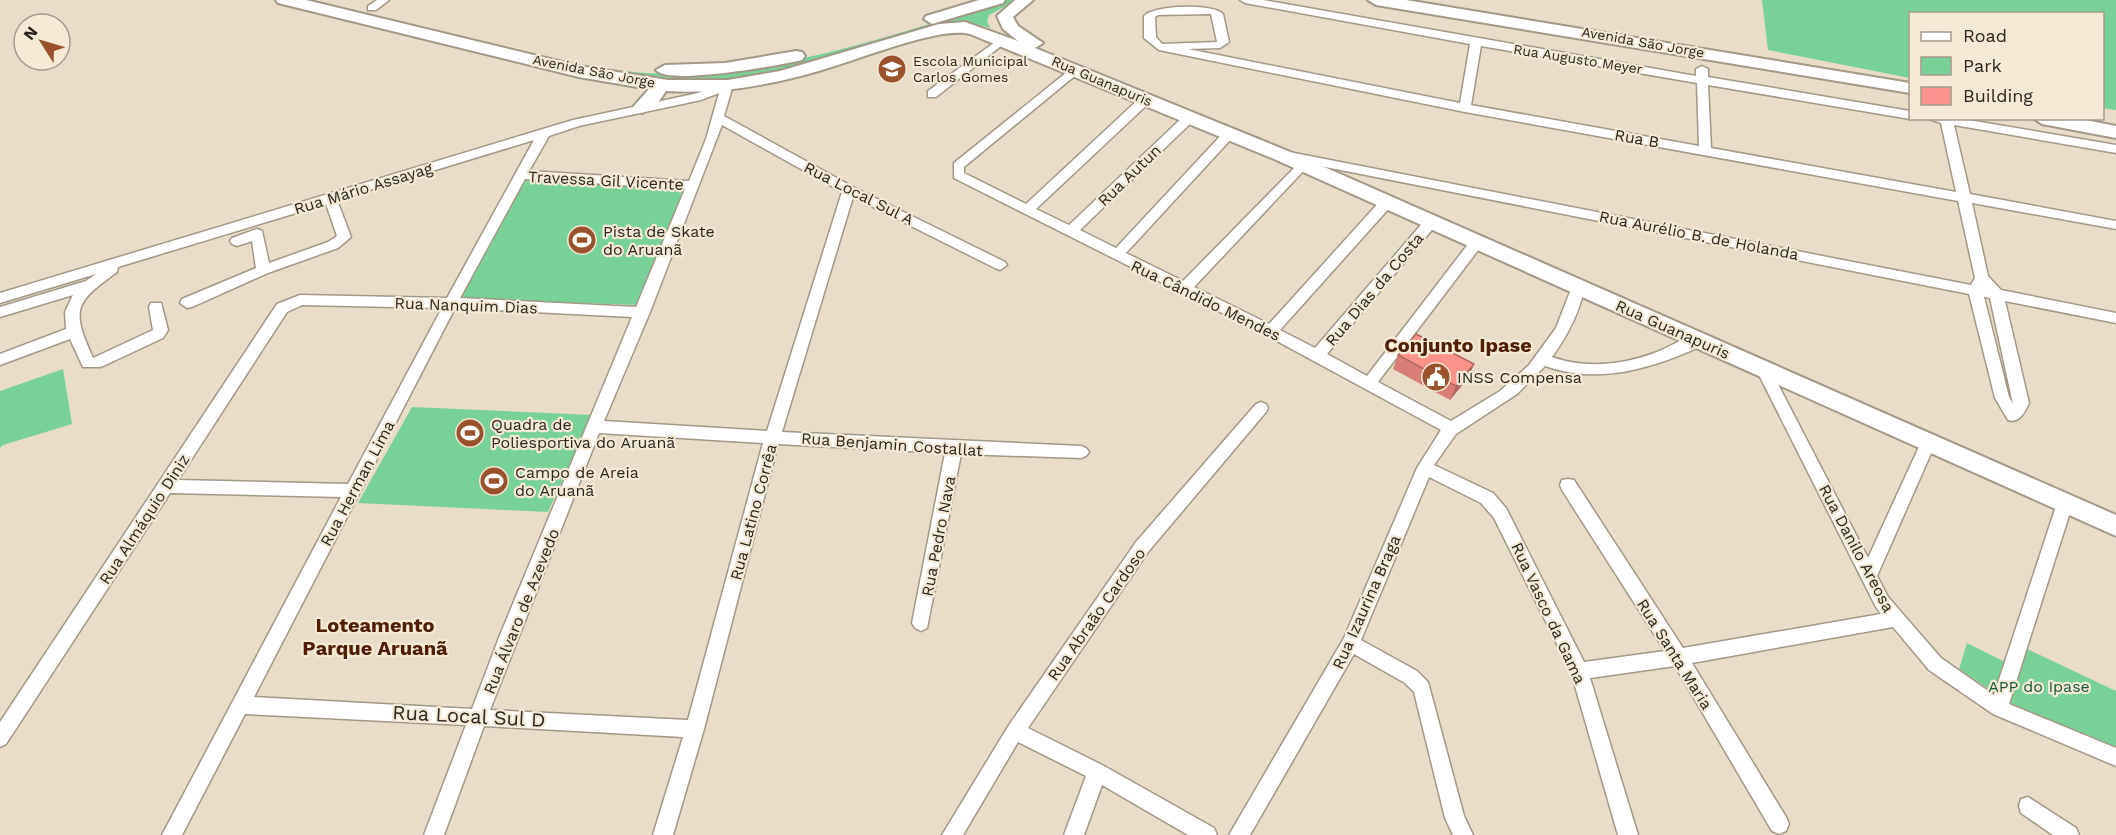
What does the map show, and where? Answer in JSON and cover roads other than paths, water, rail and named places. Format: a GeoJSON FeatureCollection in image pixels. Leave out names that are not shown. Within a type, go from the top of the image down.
{"type":"FeatureCollection","features":[{"type":"Feature","properties":{"kind":"main road","name":"Avenida São Jorge"},"geometry":{"type":"LineString","coordinates":[[284,0],[579,71],[658,84],[727,85],[778,75],[939,29]]}},
{"type":"Feature","properties":{"kind":"main road","name":"Avenida São Jorge"},"geometry":{"type":"LineString","coordinates":[[348,0],[378,4],[592,63],[684,71],[769,62],[969,5],[1004,5],[1025,0]]}},
{"type":"Feature","properties":{"kind":"main road"},"geometry":{"type":"LineString","coordinates":[[1004,5],[1045,0]]}},
{"type":"Feature","properties":{"kind":"main road","name":"Avenida São Jorge"},"geometry":{"type":"LineString","coordinates":[[1377,1],[1909,90]]}},
{"type":"Feature","properties":{"kind":"main road","name":"Rua Guanapuris"},"geometry":{"type":"LineString","coordinates":[[1004,5],[1006,21],[1019,34],[1192,114],[1229,134]]}},
{"type":"Feature","properties":{"kind":"main road","name":"Rua Guanapuris"},"geometry":{"type":"LineString","coordinates":[[939,29],[965,27],[1002,40],[1281,155],[2116,526]]}},
{"type":"Feature","properties":{"kind":"main road"},"geometry":{"type":"LineString","coordinates":[[642,107],[655,96],[659,90],[658,84]]}},
{"type":"Feature","properties":{"kind":"main road"},"geometry":{"type":"LineString","coordinates":[[2053,120],[2116,132]]}},
{"type":"Feature","properties":{"kind":"main road"},"geometry":{"type":"LineString","coordinates":[[2084,120],[2116,126]]}},
{"type":"Feature","properties":{"kind":"street","name":"Rua Augusto Meyer"},"geometry":{"type":"LineString","coordinates":[[1245,0],[1476,42],[1702,74],[1909,115]]}},
{"type":"Feature","properties":{"kind":"street"},"geometry":{"type":"LineString","coordinates":[[1214,11],[1218,14],[1223,42],[1220,45],[1159,47],[1150,38],[1149,16],[1156,12],[1214,11]]}},
{"type":"Feature","properties":{"kind":"street"},"geometry":{"type":"LineString","coordinates":[[932,94],[1002,40]]}},
{"type":"Feature","properties":{"kind":"street"},"geometry":{"type":"LineString","coordinates":[[1465,108],[1476,42]]}},
{"type":"Feature","properties":{"kind":"street","name":"Rua B"},"geometry":{"type":"LineString","coordinates":[[1159,47],[1465,108],[2116,225]]}},
{"type":"Feature","properties":{"kind":"street","name":"Rua Cândido Mendes"},"geometry":{"type":"LineString","coordinates":[[1076,70],[958,166],[958,175],[1271,331],[1452,429]]}},
{"type":"Feature","properties":{"kind":"street"},"geometry":{"type":"LineString","coordinates":[[1702,74],[1705,150]]}},
{"type":"Feature","properties":{"kind":"street","name":"Rua Mário Assayag"},"geometry":{"type":"LineString","coordinates":[[0,298],[544,133],[642,107],[701,96],[727,85]]}},
{"type":"Feature","properties":{"kind":"street","name":"Rua Álvaro de Azevedo"},"geometry":{"type":"LineString","coordinates":[[434,835],[510,634],[693,185],[719,118],[727,85]]}},
{"type":"Feature","properties":{"kind":"street"},"geometry":{"type":"LineString","coordinates":[[1027,210],[1145,100]]}},
{"type":"Feature","properties":{"kind":"street","name":"Rua Local Sul A"},"geometry":{"type":"LineString","coordinates":[[719,118],[849,190],[1000,265]]}},
{"type":"Feature","properties":{"kind":"street","name":"Rua Autun"},"geometry":{"type":"LineString","coordinates":[[1070,232],[1189,118]]}},
{"type":"Feature","properties":{"kind":"street"},"geometry":{"type":"LineString","coordinates":[[1996,294],[2022,403],[2013,416],[2002,398],[1978,284],[1964,198],[1946,120],[2116,149]]}},
{"type":"Feature","properties":{"kind":"street","name":"Rua Herman Lima"},"geometry":{"type":"LineString","coordinates":[[172,835],[451,303],[544,133]]}},
{"type":"Feature","properties":{"kind":"street"},"geometry":{"type":"LineString","coordinates":[[1117,255],[1229,134]]}},
{"type":"Feature","properties":{"kind":"street","name":"Rua Aurélio B. de Holanda"},"geometry":{"type":"LineString","coordinates":[[1281,155],[1978,284],[1996,294],[2116,318]]}},
{"type":"Feature","properties":{"kind":"street"},"geometry":{"type":"LineString","coordinates":[[1184,289],[1304,165]]}},
{"type":"Feature","properties":{"kind":"street","name":"Travessa Gil Vicente"},"geometry":{"type":"LineString","coordinates":[[519,175],[693,185]]}},
{"type":"Feature","properties":{"kind":"street","name":"Rua Latino Corrêa"},"geometry":{"type":"LineString","coordinates":[[663,835],[695,729],[773,435],[849,190]]}},
{"type":"Feature","properties":{"kind":"street"},"geometry":{"type":"LineString","coordinates":[[187,303],[263,270],[333,245],[344,237],[330,198]]}},
{"type":"Feature","properties":{"kind":"street"},"geometry":{"type":"LineString","coordinates":[[1271,331],[1387,202]]}},
{"type":"Feature","properties":{"kind":"street","name":"Rua Dias da Costa"},"geometry":{"type":"LineString","coordinates":[[1317,356],[1431,222]]}},
{"type":"Feature","properties":{"kind":"street"},"geometry":{"type":"LineString","coordinates":[[237,241],[257,234],[263,270]]}},
{"type":"Feature","properties":{"kind":"street"},"geometry":{"type":"LineString","coordinates":[[1369,384],[1477,242]]}},
{"type":"Feature","properties":{"kind":"street"},"geometry":{"type":"LineString","coordinates":[[125,260],[89,285],[74,302],[72,326],[84,358],[88,363],[96,363],[158,334],[161,330],[156,307]]}},
{"type":"Feature","properties":{"kind":"street"},"geometry":{"type":"LineString","coordinates":[[0,312],[89,285]]}},
{"type":"Feature","properties":{"kind":"street","name":"Rua Izaurina Braga"},"geometry":{"type":"LineString","coordinates":[[1239,835],[1351,643],[1425,468],[1438,445],[1452,429],[1512,390],[1542,359],[1569,317],[1578,287]]}},
{"type":"Feature","properties":{"kind":"street","name":"Rua Nanquim Dias"},"geometry":{"type":"LineString","coordinates":[[290,303],[300,300],[451,303],[643,312]]}},
{"type":"Feature","properties":{"kind":"street","name":"Rua Almáquio Diniz"},"geometry":{"type":"LineString","coordinates":[[0,738],[282,308],[290,303]]}},
{"type":"Feature","properties":{"kind":"street"},"geometry":{"type":"LineString","coordinates":[[0,360],[74,332]]}},
{"type":"Feature","properties":{"kind":"street"},"geometry":{"type":"LineString","coordinates":[[1542,359],[1566,367],[1612,370],[1660,359],[1698,340]]}},
{"type":"Feature","properties":{"kind":"street","name":"Rua Danilo Areosa"},"geometry":{"type":"LineString","coordinates":[[1763,369],[1882,602],[1935,664],[1999,708],[2116,757]]}},
{"type":"Feature","properties":{"kind":"street","name":"Rua Abraão Cardoso"},"geometry":{"type":"LineString","coordinates":[[952,835],[1015,731],[1142,547],[1261,408]]}},
{"type":"Feature","properties":{"kind":"street","name":"Rua Benjamin Costallat"},"geometry":{"type":"LineString","coordinates":[[596,426],[773,435],[954,450],[1081,452]]}},
{"type":"Feature","properties":{"kind":"street"},"geometry":{"type":"LineString","coordinates":[[1869,575],[1928,442]]}},
{"type":"Feature","properties":{"kind":"street","name":"Rua Pedro Nava"},"geometry":{"type":"LineString","coordinates":[[921,623],[954,450]]}},
{"type":"Feature","properties":{"kind":"street","name":"Rua Vasco da Gama"},"geometry":{"type":"LineString","coordinates":[[1425,468],[1487,498],[1495,505],[1579,671],[1628,835]]}},
{"type":"Feature","properties":{"kind":"street","name":"Rua Santa Maria"},"geometry":{"type":"LineString","coordinates":[[1568,485],[1679,657],[1779,824]]}},
{"type":"Feature","properties":{"kind":"street"},"geometry":{"type":"LineString","coordinates":[[166,486],[353,491]]}},
{"type":"Feature","properties":{"kind":"street"},"geometry":{"type":"LineString","coordinates":[[1999,708],[2065,503]]}},
{"type":"Feature","properties":{"kind":"street"},"geometry":{"type":"LineString","coordinates":[[1579,671],[1679,657],[1895,619]]}},
{"type":"Feature","properties":{"kind":"street"},"geometry":{"type":"LineString","coordinates":[[1351,643],[1411,677],[1422,688],[1455,818],[1463,835]]}},
{"type":"Feature","properties":{"kind":"street","name":"Rua Local Sul D"},"geometry":{"type":"LineString","coordinates":[[242,705],[695,729]]}},
{"type":"Feature","properties":{"kind":"street"},"geometry":{"type":"LineString","coordinates":[[1015,731],[1097,772],[1207,835]]}},
{"type":"Feature","properties":{"kind":"street"},"geometry":{"type":"LineString","coordinates":[[1074,835],[1097,772]]}},
{"type":"Feature","properties":{"kind":"street"},"geometry":{"type":"LineString","coordinates":[[2028,806],[2069,835]]}},
{"type":"Feature","properties":{"kind":"place","name":"Escola Municipal Carlos Gomes"},"geometry":{"type":"Point","coordinates":[892,69]}},
{"type":"Feature","properties":{"kind":"place","name":"Pista de Skate do Aruanã"},"geometry":{"type":"Point","coordinates":[582,240]}},
{"type":"Feature","properties":{"kind":"place","name":"INSS Compensa"},"geometry":{"type":"Point","coordinates":[1436,377]}},
{"type":"Feature","properties":{"kind":"place","name":"Quadra de Poliesportiva do Aruanã"},"geometry":{"type":"Point","coordinates":[470,433]}},
{"type":"Feature","properties":{"kind":"place","name":"Campo de Areia do Aruanã"},"geometry":{"type":"Point","coordinates":[494,481]}},
{"type":"Feature","properties":{"kind":"district","name":"Conjunto Ipase"},"geometry":{"type":"Point","coordinates":[1458,345]}},
{"type":"Feature","properties":{"kind":"district","name":"Loteamento Parque Aruanã"},"geometry":{"type":"Point","coordinates":[375,636]}},
{"type":"Feature","properties":{"kind":"park label","name":"APP do Ipase"},"geometry":{"type":"Point","coordinates":[2039,686]}}]}
